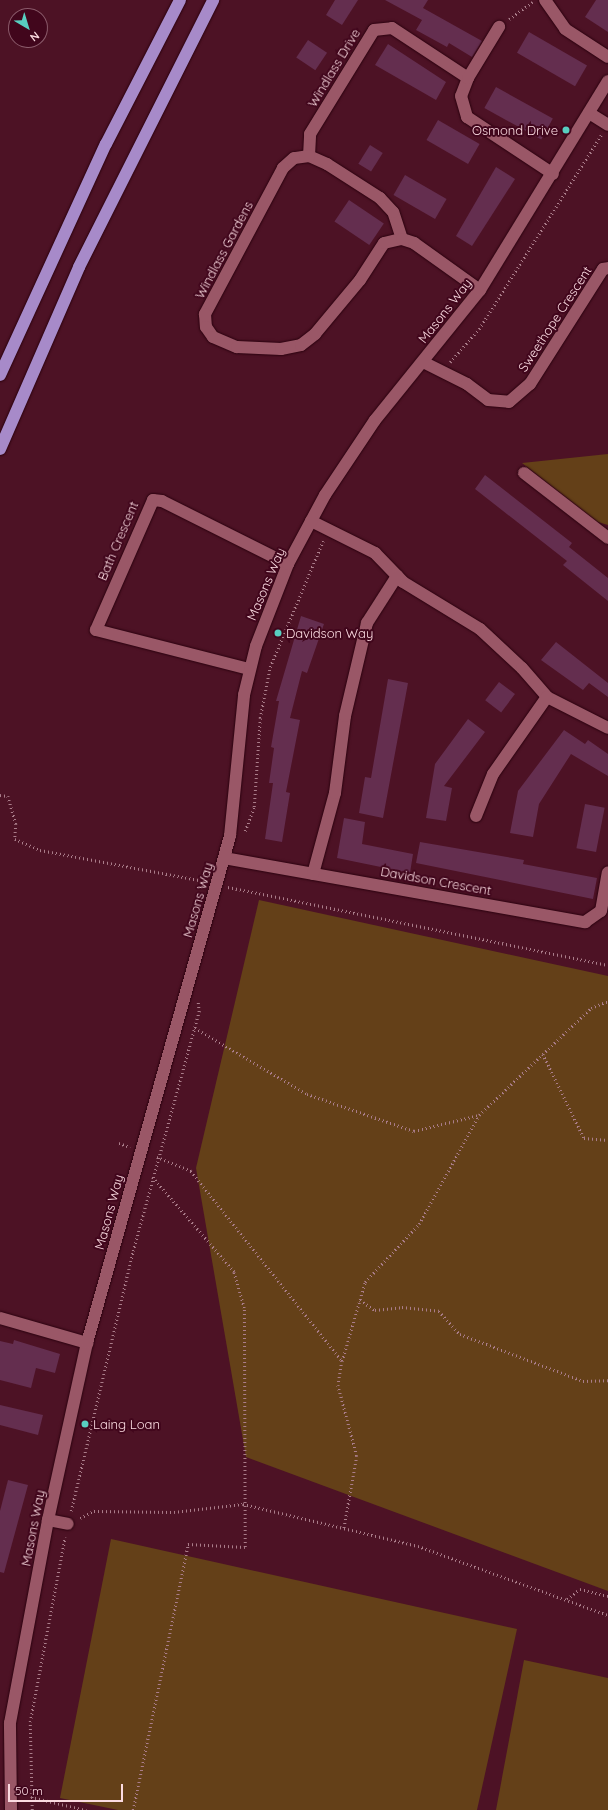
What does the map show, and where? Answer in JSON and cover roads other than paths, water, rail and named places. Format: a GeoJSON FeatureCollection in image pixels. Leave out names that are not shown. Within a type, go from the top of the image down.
{"type":"FeatureCollection","features":[{"type":"Feature","properties":{"kind":"highway"},"geometry":{"type":"LineString","coordinates":[[0,375],[106,144],[180,0]]}},
{"type":"Feature","properties":{"kind":"highway"},"geometry":{"type":"LineString","coordinates":[[0,449],[79,267],[214,0]]}},
{"type":"Feature","properties":{"kind":"street"},"geometry":{"type":"LineString","coordinates":[[545,0],[565,29],[608,57]]}},
{"type":"Feature","properties":{"kind":"street"},"geometry":{"type":"LineString","coordinates":[[499,27],[468,78],[461,96],[467,117],[553,174]]}},
{"type":"Feature","properties":{"kind":"street","name":"Windlass Drive"},"geometry":{"type":"LineString","coordinates":[[309,156],[310,134],[374,30],[392,28],[468,78]]}},
{"type":"Feature","properties":{"kind":"street","name":"Masons Way"},"geometry":{"type":"LineString","coordinates":[[11,1810],[10,1723],[48,1520],[87,1344],[230,859],[230,836],[235,765],[249,668],[288,564],[311,521],[360,442],[480,290],[553,174],[608,81]]}},
{"type":"Feature","properties":{"kind":"street"},"geometry":{"type":"LineString","coordinates":[[589,113],[608,125]]}},
{"type":"Feature","properties":{"kind":"street"},"geometry":{"type":"LineString","coordinates":[[309,156],[380,198],[393,212],[402,239],[414,243],[480,290]]}},
{"type":"Feature","properties":{"kind":"street","name":"Windlass Gardens"},"geometry":{"type":"LineString","coordinates":[[309,156],[294,158],[283,168],[205,314],[206,327],[213,337],[237,347],[281,349],[301,345],[315,334],[360,280],[384,243],[402,239]]}},
{"type":"Feature","properties":{"kind":"street","name":"Sweethope Crescent"},"geometry":{"type":"LineString","coordinates":[[423,362],[441,373],[467,384],[488,400],[509,402],[530,384],[603,269],[608,268]]}},
{"type":"Feature","properties":{"kind":"street"},"geometry":{"type":"LineString","coordinates":[[524,473],[608,538]]}},
{"type":"Feature","properties":{"kind":"street","name":"Bath Crescent"},"geometry":{"type":"LineString","coordinates":[[249,668],[204,659],[96,630],[149,503],[162,501],[288,564]]}},
{"type":"Feature","properties":{"kind":"street"},"geometry":{"type":"LineString","coordinates":[[311,521],[375,553],[397,576],[480,629],[522,668],[547,697],[608,728]]}},
{"type":"Feature","properties":{"kind":"street"},"geometry":{"type":"LineString","coordinates":[[313,874],[335,794],[345,716],[367,623],[397,576]]}},
{"type":"Feature","properties":{"kind":"street"},"geometry":{"type":"LineString","coordinates":[[476,816],[493,774],[547,697]]}},
{"type":"Feature","properties":{"kind":"street","name":"Davidson Crescent"},"geometry":{"type":"LineString","coordinates":[[230,859],[585,922],[601,910],[608,873]]}},
{"type":"Feature","properties":{"kind":"street"},"geometry":{"type":"LineString","coordinates":[[0,1318],[87,1344]]}},
{"type":"Feature","properties":{"kind":"street"},"geometry":{"type":"LineString","coordinates":[[48,1520],[68,1524]]}},
{"type":"Feature","properties":{"kind":"place","name":"Osmond Drive"},"geometry":{"type":"Point","coordinates":[566,130]}},
{"type":"Feature","properties":{"kind":"place","name":"Davidson Way"},"geometry":{"type":"Point","coordinates":[278,633]}},
{"type":"Feature","properties":{"kind":"place","name":"Laing Loan"},"geometry":{"type":"Point","coordinates":[85,1424]}}]}
